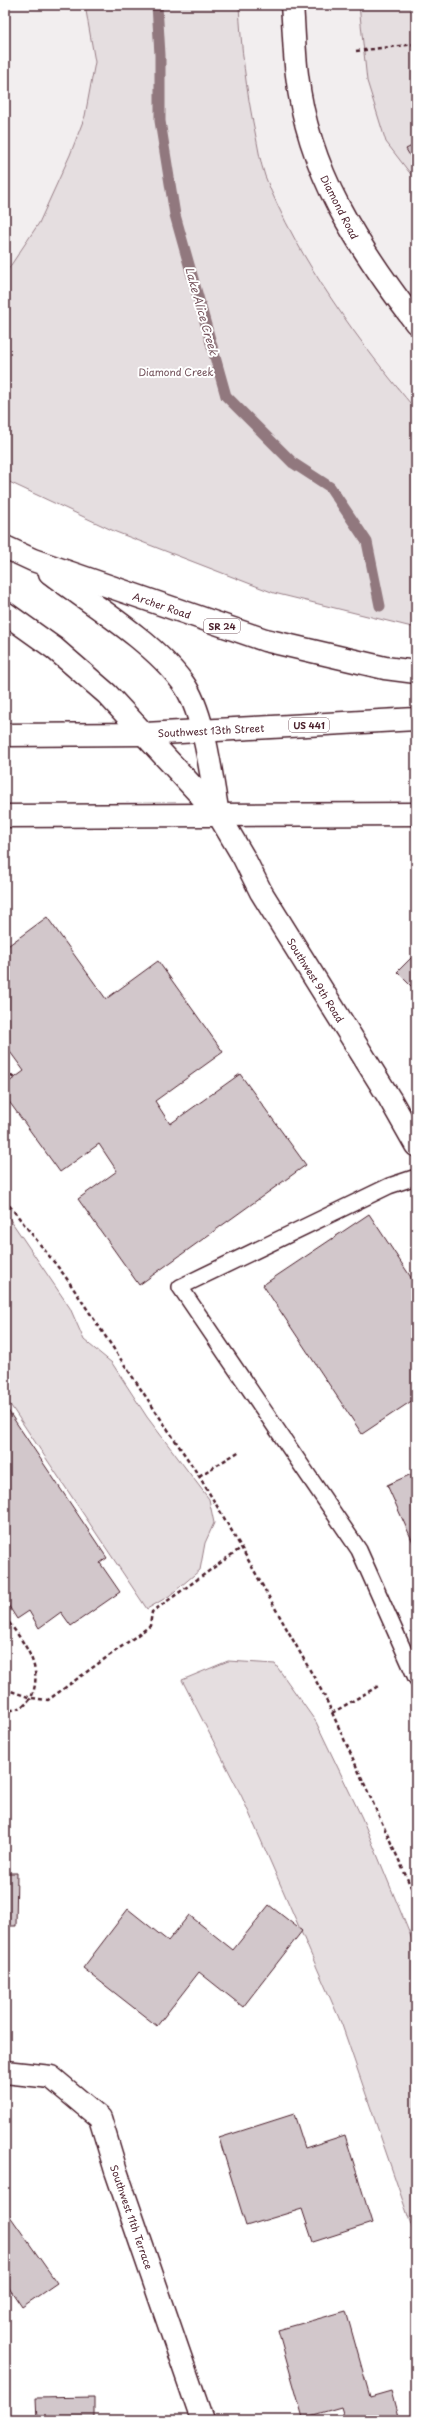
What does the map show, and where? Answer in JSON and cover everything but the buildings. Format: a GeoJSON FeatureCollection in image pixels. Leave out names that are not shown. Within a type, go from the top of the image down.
{"type":"FeatureCollection","features":[{"type":"Feature","properties":{"kind":"main road","name":"Diamond Road"},"geometry":{"type":"LineString","coordinates":[[292,5],[297,76],[310,136],[326,183],[369,261],[416,322]]}},
{"type":"Feature","properties":{"kind":"main road","name":"Archer Road"},"geometry":{"type":"LineString","coordinates":[[5,547],[32,560],[265,640],[385,668],[416,672]]}},
{"type":"Feature","properties":{"kind":"main road"},"geometry":{"type":"LineString","coordinates":[[32,560],[151,648],[183,682],[202,731],[218,814]]}},
{"type":"Feature","properties":{"kind":"main road"},"geometry":{"type":"LineString","coordinates":[[5,613],[54,648],[107,694],[218,814]]}},
{"type":"Feature","properties":{"kind":"main road","name":"Southwest 13th Street"},"geometry":{"type":"LineString","coordinates":[[5,734],[145,734],[416,719]]}},
{"type":"Feature","properties":{"kind":"main road","name":"Southwest 9th Road"},"geometry":{"type":"LineString","coordinates":[[218,814],[244,858],[261,892],[390,1099],[416,1145]]}},
{"type":"Feature","properties":{"kind":"main road"},"geometry":{"type":"LineString","coordinates":[[5,816],[416,814]]}},
{"type":"Feature","properties":{"kind":"main road","name":"Southwest 11th Terrace"},"geometry":{"type":"LineString","coordinates":[[5,2072],[51,2077],[100,2118],[116,2171],[202,2420]]}},
{"type":"Feature","properties":{"kind":"lane"},"geometry":{"type":"LineString","coordinates":[[416,1177],[389,1186],[180,1287],[358,1550],[416,1678]]}},
{"type":"Feature","properties":{"kind":"path"},"geometry":{"type":"LineString","coordinates":[[356,51],[416,44]]}},
{"type":"Feature","properties":{"kind":"path"},"geometry":{"type":"LineString","coordinates":[[5,1071],[14,1078]]}},
{"type":"Feature","properties":{"kind":"path"},"geometry":{"type":"LineString","coordinates":[[5,1200],[65,1276],[199,1476],[241,1548],[332,1713],[416,1898]]}},
{"type":"Feature","properties":{"kind":"path"},"geometry":{"type":"LineString","coordinates":[[199,1476],[240,1451]]}},
{"type":"Feature","properties":{"kind":"path"},"geometry":{"type":"LineString","coordinates":[[5,1689],[31,1698],[48,1700],[150,1626],[152,1612],[241,1548]]}},
{"type":"Feature","properties":{"kind":"path"},"geometry":{"type":"LineString","coordinates":[[5,1617],[31,1656],[37,1673],[36,1688],[25,1706],[15,1711],[5,1711]]}},
{"type":"Feature","properties":{"kind":"path"},"geometry":{"type":"LineString","coordinates":[[332,1713],[380,1685]]}},
{"type":"Feature","properties":{"kind":"shaded area","name":"Diamond Creek"},"geometry":{"type":"Polygon","coordinates":[[[5,5],[416,5],[416,628],[274,593],[116,532],[5,480],[5,5]]]}},
{"type":"Feature","properties":{"kind":"green space","name":"Diamond Creek"},"geometry":{"type":"Polygon","coordinates":[[[85,5],[239,5],[244,68],[260,160],[278,207],[312,269],[352,329],[416,410],[416,628],[274,593],[116,532],[5,480],[5,274],[39,223],[70,155],[85,116],[95,62],[85,5]]]}},
{"type":"Feature","properties":{"kind":"green space"},"geometry":{"type":"Polygon","coordinates":[[[359,5],[416,5],[416,181],[386,142],[367,81],[359,5]]]}},
{"type":"Feature","properties":{"kind":"green space"},"geometry":{"type":"Polygon","coordinates":[[[5,1212],[70,1308],[84,1340],[112,1363],[147,1417],[209,1499],[214,1523],[205,1543],[200,1570],[169,1596],[147,1609],[5,1397],[5,1212]]]}},
{"type":"Feature","properties":{"kind":"green space"},"geometry":{"type":"Polygon","coordinates":[[[228,1661],[275,1664],[316,1722],[362,1818],[416,1949],[416,2239],[342,2025],[242,1797],[182,1680],[228,1661]]]}},
{"type":"Feature","properties":{"kind":"waterway","name":"Lake Alice Creek"},"geometry":{"type":"LineString","coordinates":[[157,5],[160,55],[160,121],[175,215],[226,396],[293,463],[330,487],[367,542],[380,606]]}}]}
